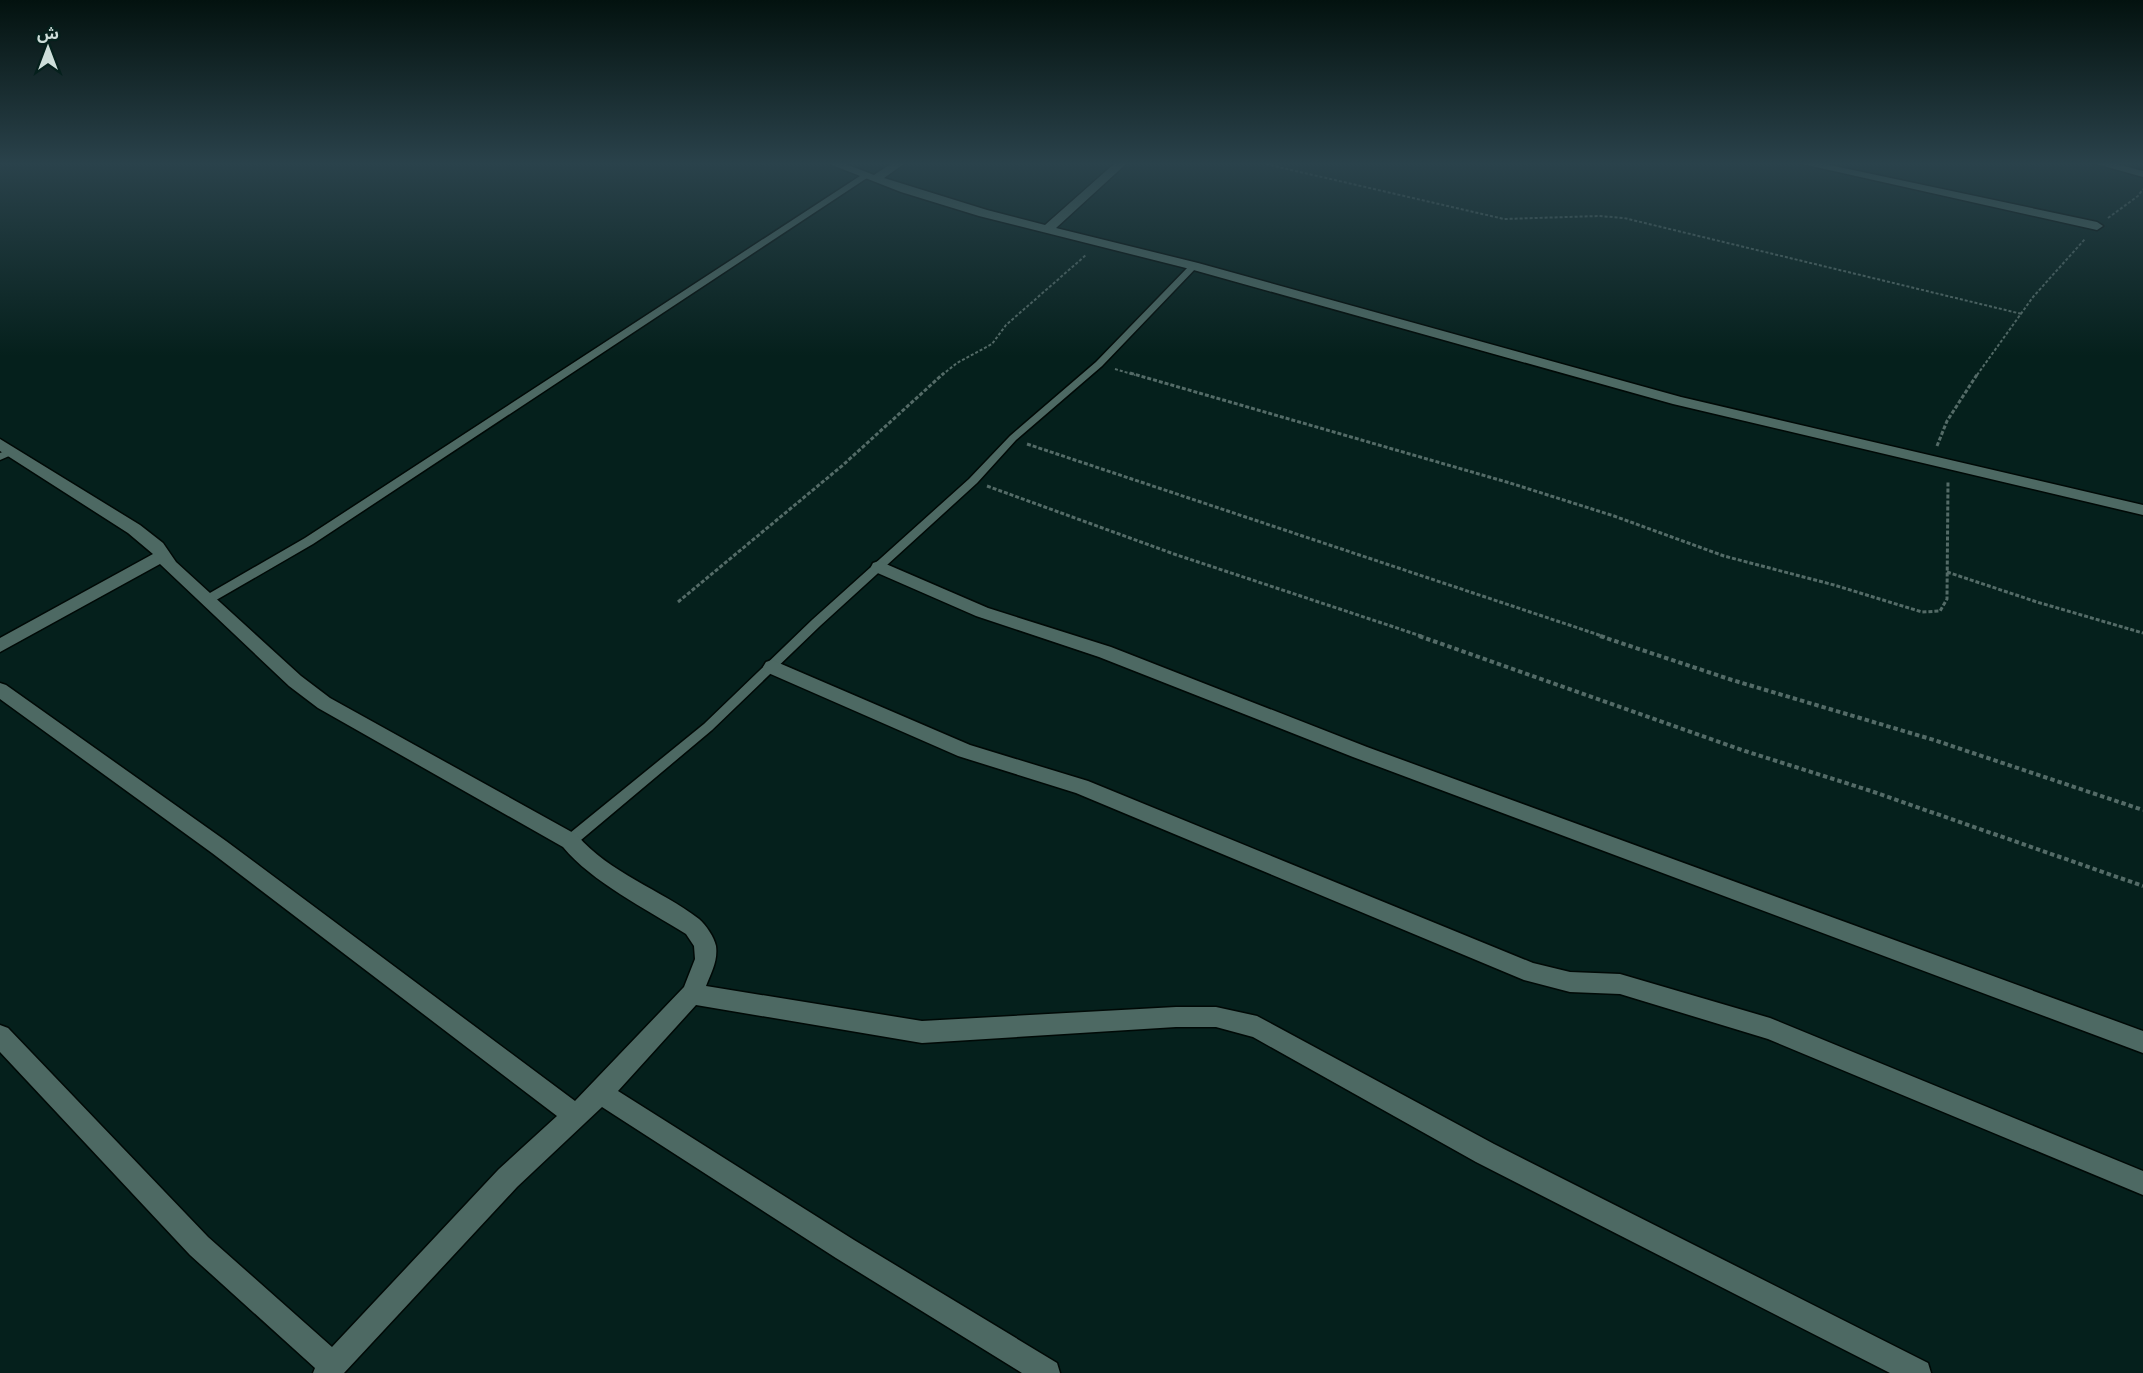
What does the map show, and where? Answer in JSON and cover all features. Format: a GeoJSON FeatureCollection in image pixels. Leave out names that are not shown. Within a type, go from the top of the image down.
{"type":"FeatureCollection","features":[{"type":"Feature","properties":{"kind":"street"},"geometry":{"type":"LineString","coordinates":[[1039,227],[1194,266],[1678,401],[2143,510]]}},
{"type":"Feature","properties":{"kind":"street"},"geometry":{"type":"LineString","coordinates":[[0,1036],[199,1246],[329,1369],[508,1178],[600,1093],[692,994],[706,959],[705,944],[693,927],[609,874],[580,853],[570,842],[324,703],[295,681],[170,566],[157,547],[134,529],[4,451]]}},
{"type":"Feature","properties":{"kind":"street"},"geometry":{"type":"LineString","coordinates":[[0,646],[162,556]]}},
{"type":"Feature","properties":{"kind":"street"},"geometry":{"type":"LineString","coordinates":[[879,567],[1008,622],[1105,652],[1360,752],[2143,1042]]}},
{"type":"Feature","properties":{"kind":"street"},"geometry":{"type":"LineString","coordinates":[[771,667],[939,741],[1082,787],[1532,973],[1570,982],[1620,984],[1770,1029],[2143,1184]]}},
{"type":"Feature","properties":{"kind":"street"},"geometry":{"type":"LineString","coordinates":[[0,690],[219,847],[576,1116]]}},
{"type":"Feature","properties":{"kind":"street"},"geometry":{"type":"LineString","coordinates":[[692,994],[922,1032],[1176,1017],[1216,1017],[1257,1027],[1485,1153],[1918,1373]]}},
{"type":"Feature","properties":{"kind":"street"},"geometry":{"type":"LineString","coordinates":[[600,1093],[845,1249],[1047,1373]]}},
{"type":"Feature","properties":{"kind":"lane"},"geometry":{"type":"LineString","coordinates":[[207,600],[309,541],[794,227]]}},
{"type":"Feature","properties":{"kind":"lane"},"geometry":{"type":"LineString","coordinates":[[570,842],[708,727],[816,623],[973,481],[1013,438],[1099,364],[1194,266]]}},
{"type":"Feature","properties":{"kind":"path"},"geometry":{"type":"LineString","coordinates":[[1662,227],[2022,314]]}},
{"type":"Feature","properties":{"kind":"path"},"geometry":{"type":"LineString","coordinates":[[1929,460],[1959,400],[2033,297],[2096,227]]}},
{"type":"Feature","properties":{"kind":"path"},"geometry":{"type":"LineString","coordinates":[[678,602],[843,465],[942,375],[957,363],[992,344],[1006,325],[1100,242]]}},
{"type":"Feature","properties":{"kind":"path"},"geometry":{"type":"LineString","coordinates":[[1099,364],[1510,483],[1614,516],[1724,556],[1834,585],[1922,612],[1940,611],[1945,606],[1948,465]]}},
{"type":"Feature","properties":{"kind":"path"},"geometry":{"type":"LineString","coordinates":[[1013,438],[1720,676],[1934,740],[2143,810]]}},
{"type":"Feature","properties":{"kind":"path"},"geometry":{"type":"LineString","coordinates":[[973,481],[1174,554],[1397,628],[1723,743],[1868,790],[2143,886]]}},
{"type":"Feature","properties":{"kind":"path"},"geometry":{"type":"LineString","coordinates":[[1947,572],[2037,602],[2143,633]]}}]}
